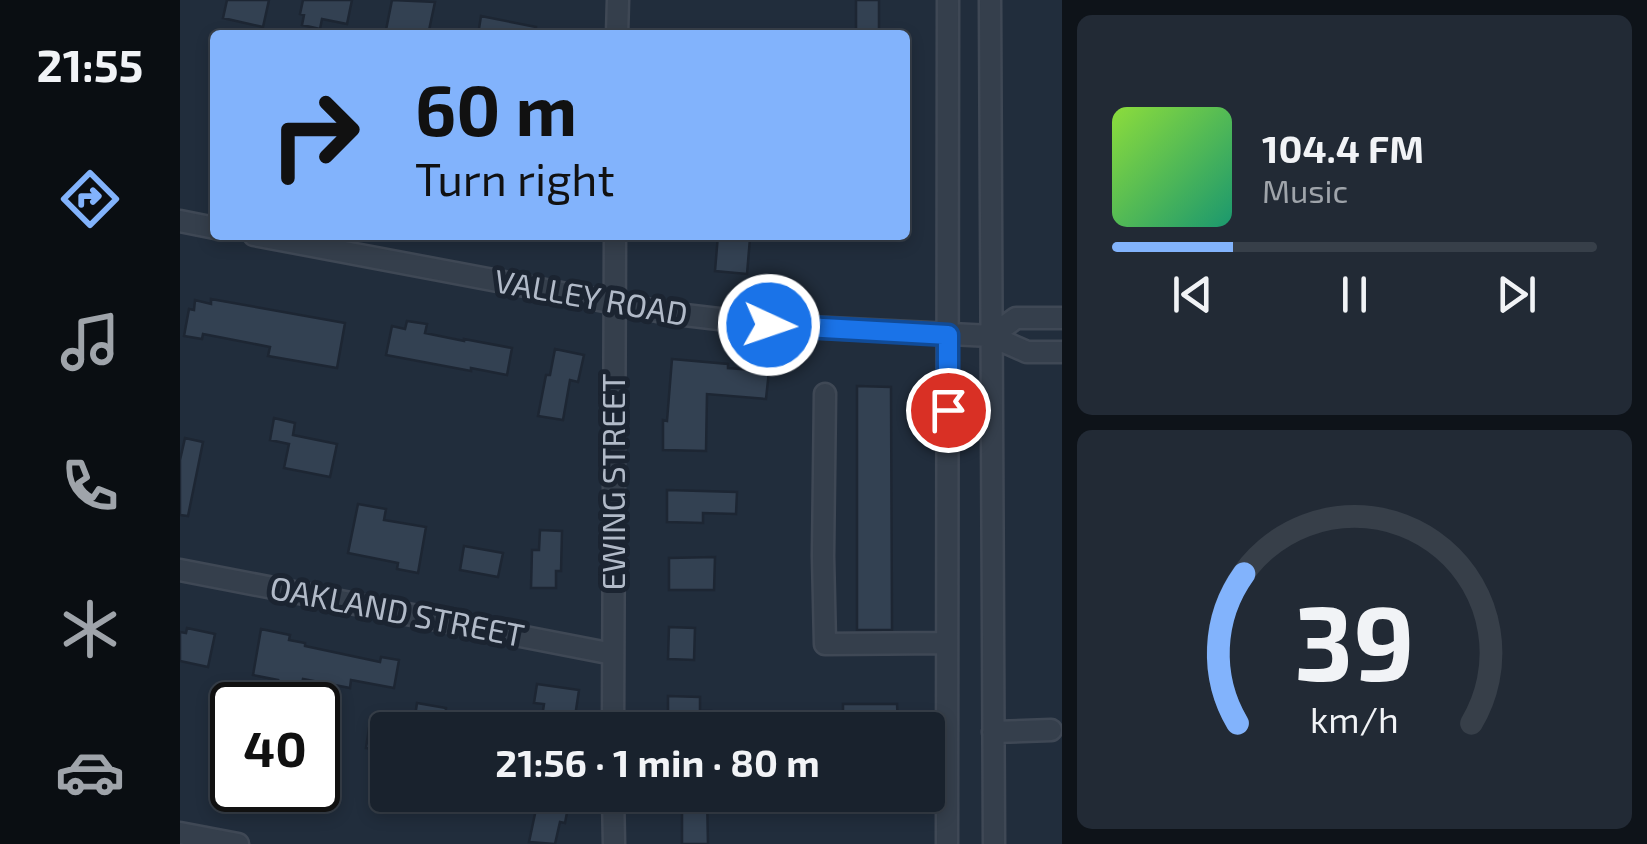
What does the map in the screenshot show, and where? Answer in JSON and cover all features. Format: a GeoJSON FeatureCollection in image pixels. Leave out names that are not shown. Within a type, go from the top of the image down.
{"type":"FeatureCollection","features":[{"type":"Feature","properties":{"kind":"street"},"geometry":{"type":"LineString","coordinates":[[618,0],[618,30]]}},
{"type":"Feature","properties":{"kind":"street"},"geometry":{"type":"LineString","coordinates":[[947,844],[948,0]]}},
{"type":"Feature","properties":{"kind":"street"},"geometry":{"type":"LineString","coordinates":[[990,0],[994,844]]}},
{"type":"Feature","properties":{"kind":"street"},"geometry":{"type":"LineString","coordinates":[[180,221],[210,227]]}},
{"type":"Feature","properties":{"kind":"street","name":"VALLEY ROAD"},"geometry":{"type":"LineString","coordinates":[[280,240],[668,313],[769,325],[992,336]]}},
{"type":"Feature","properties":{"kind":"street","name":"EWING STREET"},"geometry":{"type":"LineString","coordinates":[[613,712],[615,240]]}},
{"type":"Feature","properties":{"kind":"street"},"geometry":{"type":"LineString","coordinates":[[992,336],[1016,318],[1062,318]]}},
{"type":"Feature","properties":{"kind":"street"},"geometry":{"type":"LineString","coordinates":[[992,336],[1027,352],[1062,352]]}},
{"type":"Feature","properties":{"kind":"street"},"geometry":{"type":"LineString","coordinates":[[824,394],[825,644],[947,643]]}},
{"type":"Feature","properties":{"kind":"street","name":"OAKLAND STREET"},"geometry":{"type":"LineString","coordinates":[[180,570],[613,654]]}},
{"type":"Feature","properties":{"kind":"street"},"geometry":{"type":"LineString","coordinates":[[994,732],[1051,730]]}},
{"type":"Feature","properties":{"kind":"street"},"geometry":{"type":"LineString","coordinates":[[614,812],[614,844]]}},
{"type":"Feature","properties":{"kind":"street"},"geometry":{"type":"LineString","coordinates":[[180,832],[238,844]]}},
{"type":"Feature","properties":{"kind":"building"},"geometry":{"type":"Polygon","coordinates":[[[227,0],[269,0],[263,27],[223,18],[227,0]]]}},
{"type":"Feature","properties":{"kind":"building"},"geometry":{"type":"Polygon","coordinates":[[[303,0],[352,0],[347,24],[322,19],[320,29],[302,25],[303,0]]]}},
{"type":"Feature","properties":{"kind":"building"},"geometry":{"type":"Polygon","coordinates":[[[392,0],[435,2],[429,30],[386,30],[392,0]]]}},
{"type":"Feature","properties":{"kind":"building"},"geometry":{"type":"Polygon","coordinates":[[[856,0],[879,0],[879,30],[856,30],[856,0]]]}},
{"type":"Feature","properties":{"kind":"building"},"geometry":{"type":"Polygon","coordinates":[[[481,16],[536,27],[536,30],[479,30],[481,16]]]}},
{"type":"Feature","properties":{"kind":"building"},"geometry":{"type":"Polygon","coordinates":[[[718,240],[750,240],[747,274],[715,271],[718,240]]]}},
{"type":"Feature","properties":{"kind":"building"},"geometry":{"type":"Polygon","coordinates":[[[211,299],[345,323],[337,368],[268,356],[270,347],[203,334],[202,339],[184,336],[189,309],[194,310],[195,300],[211,304],[211,299]]]}},
{"type":"Feature","properties":{"kind":"building"},"geometry":{"type":"Polygon","coordinates":[[[407,321],[427,324],[425,333],[512,348],[507,375],[386,355],[392,326],[405,329],[407,321]]]}},
{"type":"Feature","properties":{"kind":"building"},"geometry":{"type":"Polygon","coordinates":[[[555,349],[584,355],[578,382],[570,380],[563,420],[538,416],[555,349]]]}},
{"type":"Feature","properties":{"kind":"building"},"geometry":{"type":"Polygon","coordinates":[[[672,359],[769,371],[766,399],[707,394],[706,451],[663,450],[672,359]]]}},
{"type":"Feature","properties":{"kind":"building"},"geometry":{"type":"Polygon","coordinates":[[[857,386],[891,387],[892,630],[857,630],[857,386]]]}},
{"type":"Feature","properties":{"kind":"building"},"geometry":{"type":"Polygon","coordinates":[[[274,418],[295,423],[293,435],[337,444],[330,477],[284,468],[289,444],[270,440],[274,418]]]}},
{"type":"Feature","properties":{"kind":"building"},"geometry":{"type":"Polygon","coordinates":[[[185,438],[203,442],[188,516],[180,515],[180,460],[185,438]]]}},
{"type":"Feature","properties":{"kind":"building"},"geometry":{"type":"Polygon","coordinates":[[[667,490],[737,492],[736,514],[703,513],[703,523],[667,522],[667,490]]]}},
{"type":"Feature","properties":{"kind":"building"},"geometry":{"type":"Polygon","coordinates":[[[358,504],[386,509],[384,520],[426,527],[418,573],[397,569],[398,563],[348,553],[358,504]]]}},
{"type":"Feature","properties":{"kind":"building"},"geometry":{"type":"Polygon","coordinates":[[[540,530],[562,531],[561,571],[556,571],[556,588],[531,588],[532,550],[539,550],[540,530]]]}},
{"type":"Feature","properties":{"kind":"building"},"geometry":{"type":"Polygon","coordinates":[[[464,546],[503,553],[498,577],[460,570],[464,546]]]}},
{"type":"Feature","properties":{"kind":"building"},"geometry":{"type":"Polygon","coordinates":[[[715,557],[714,590],[669,590],[669,558],[715,557]]]}},
{"type":"Feature","properties":{"kind":"building"},"geometry":{"type":"Polygon","coordinates":[[[669,627],[695,628],[694,660],[668,659],[669,627]]]}},
{"type":"Feature","properties":{"kind":"building"},"geometry":{"type":"Polygon","coordinates":[[[187,628],[215,634],[208,667],[180,661],[180,632],[186,633],[187,628]]]}},
{"type":"Feature","properties":{"kind":"building"},"geometry":{"type":"Polygon","coordinates":[[[261,629],[290,635],[289,640],[305,646],[380,662],[381,657],[399,660],[394,688],[351,680],[350,688],[340,686],[340,682],[278,682],[253,675],[261,629]]]}},
{"type":"Feature","properties":{"kind":"building"},"geometry":{"type":"Polygon","coordinates":[[[537,684],[579,690],[576,712],[543,712],[544,704],[534,703],[537,684]]]}},
{"type":"Feature","properties":{"kind":"building"},"geometry":{"type":"Polygon","coordinates":[[[668,696],[700,697],[700,711],[711,711],[711,712],[668,712],[668,696]]]}},
{"type":"Feature","properties":{"kind":"building"},"geometry":{"type":"Polygon","coordinates":[[[417,703],[446,708],[445,712],[416,712],[417,703]]]}},
{"type":"Feature","properties":{"kind":"building"},"geometry":{"type":"Polygon","coordinates":[[[843,704],[897,704],[897,712],[843,712],[843,704]]]}},
{"type":"Feature","properties":{"kind":"building"},"geometry":{"type":"Polygon","coordinates":[[[535,812],[567,812],[565,823],[560,822],[555,844],[529,842],[535,812]]]}},
{"type":"Feature","properties":{"kind":"building"},"geometry":{"type":"Polygon","coordinates":[[[682,812],[707,812],[708,844],[682,844],[682,812]]]}},
{"type":"Feature","properties":{"kind":"route"},"geometry":{"type":"LineString","coordinates":[[769,325],[948,335],[948,410]]}}]}
